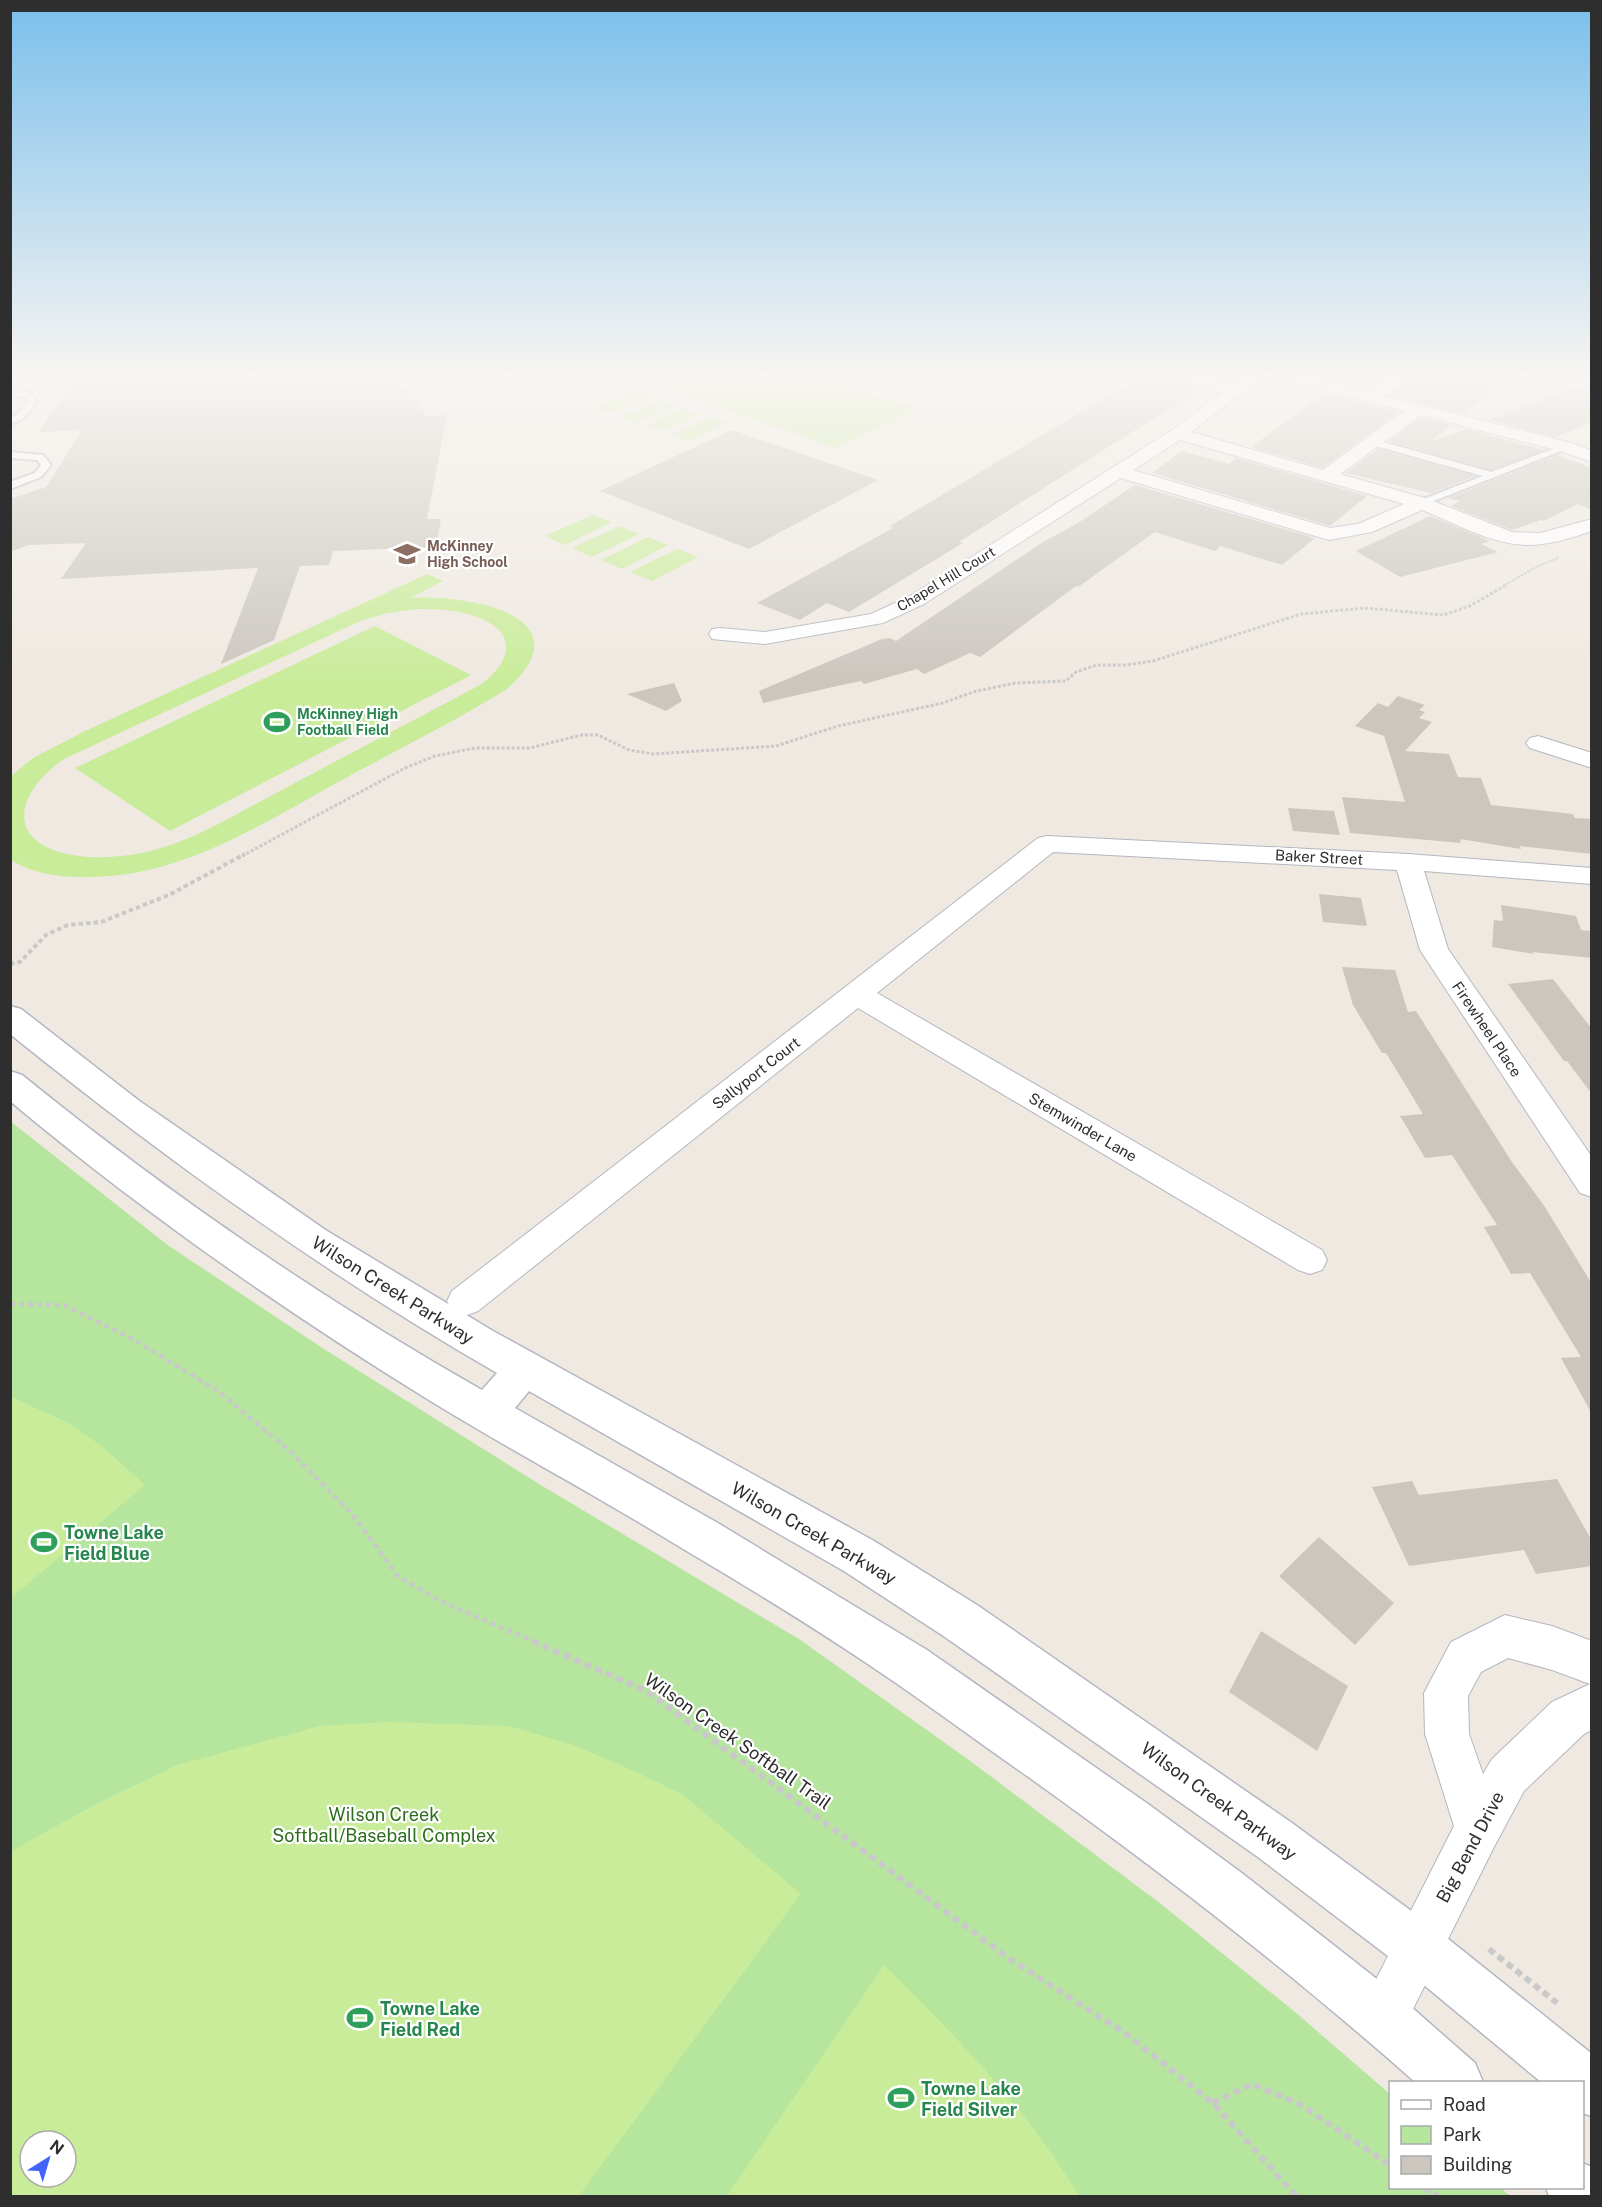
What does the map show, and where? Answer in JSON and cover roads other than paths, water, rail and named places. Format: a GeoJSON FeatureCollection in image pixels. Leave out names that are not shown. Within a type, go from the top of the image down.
{"type":"FeatureCollection","features":[{"type":"Feature","properties":{"kind":"main road","name":"Wilson Creek Parkway"},"geometry":{"type":"LineString","coordinates":[[10,1017],[126,1109],[242,1193],[394,1292],[524,1369],[859,1556],[925,1597],[1275,1840],[1419,1948],[1583,2081]]}},
{"type":"Feature","properties":{"kind":"main road"},"geometry":{"type":"LineString","coordinates":[[10,1083],[78,1139],[221,1244],[371,1344],[701,1536],[911,1666],[1131,1821],[1225,1892],[1382,2017],[1455,2081]]}},
{"type":"Feature","properties":{"kind":"main road"},"geometry":{"type":"LineString","coordinates":[[487,1413],[524,1369]]}},
{"type":"Feature","properties":{"kind":"street","name":"Chapel Hill Court"},"geometry":{"type":"LineString","coordinates":[[720,634],[765,638],[876,619],[917,600],[1105,478]]}},
{"type":"Feature","properties":{"kind":"street"},"geometry":{"type":"LineString","coordinates":[[1140,478],[1329,534],[1345,535],[1360,531],[1421,503]]}},
{"type":"Feature","properties":{"kind":"street"},"geometry":{"type":"LineString","coordinates":[[1333,478],[1421,503],[1523,541],[1543,540],[1592,525]]}},
{"type":"Feature","properties":{"kind":"street"},"geometry":{"type":"LineString","coordinates":[[1538,743],[1592,761]]}},
{"type":"Feature","properties":{"kind":"street","name":"Baker Street"},"geometry":{"type":"LineString","coordinates":[[1047,844],[1408,861],[1592,876]]}},
{"type":"Feature","properties":{"kind":"street","name":"Sallyport Court"},"geometry":{"type":"LineString","coordinates":[[465,1301],[1047,844]]}},
{"type":"Feature","properties":{"kind":"street","name":"Firewheel Place"},"geometry":{"type":"LineString","coordinates":[[1408,861],[1434,950],[1592,1184]]}},
{"type":"Feature","properties":{"kind":"street","name":"Stemwinder Lane"},"geometry":{"type":"LineString","coordinates":[[856,994],[1310,1260]]}},
{"type":"Feature","properties":{"kind":"street"},"geometry":{"type":"LineString","coordinates":[[1478,1828],[1447,1734],[1446,1693],[1466,1657],[1504,1636],[1552,1648],[1592,1663]]}},
{"type":"Feature","properties":{"kind":"street","name":"Big Bend Drive"},"geometry":{"type":"LineString","coordinates":[[1382,2017],[1478,1828],[1508,1775],[1568,1718],[1592,1705]]}},
{"type":"Feature","properties":{"kind":"lane"},"geometry":{"type":"LineString","coordinates":[[10,486],[30,478]]}},
{"type":"Feature","properties":{"kind":"lane"},"geometry":{"type":"LineString","coordinates":[[1421,503],[1483,478]]}},
{"type":"Feature","properties":{"kind":"place","name":"McKinney High School"},"geometry":{"type":"Point","coordinates":[407,554]}},
{"type":"Feature","properties":{"kind":"place","name":"McKinney High Football Field"},"geometry":{"type":"Point","coordinates":[277,722]}},
{"type":"Feature","properties":{"kind":"place","name":"Towne Lake Field Blue"},"geometry":{"type":"Point","coordinates":[44,1542]}},
{"type":"Feature","properties":{"kind":"place","name":"Towne Lake Field Red"},"geometry":{"type":"Point","coordinates":[360,2018]}},
{"type":"Feature","properties":{"kind":"place","name":"Towne Lake Field Silver"},"geometry":{"type":"Point","coordinates":[901,2098]}},
{"type":"Feature","properties":{"kind":"park label","name":"Wilson Creek Softball/Baseball Complex"},"geometry":{"type":"Point","coordinates":[384,1824]}}]}
